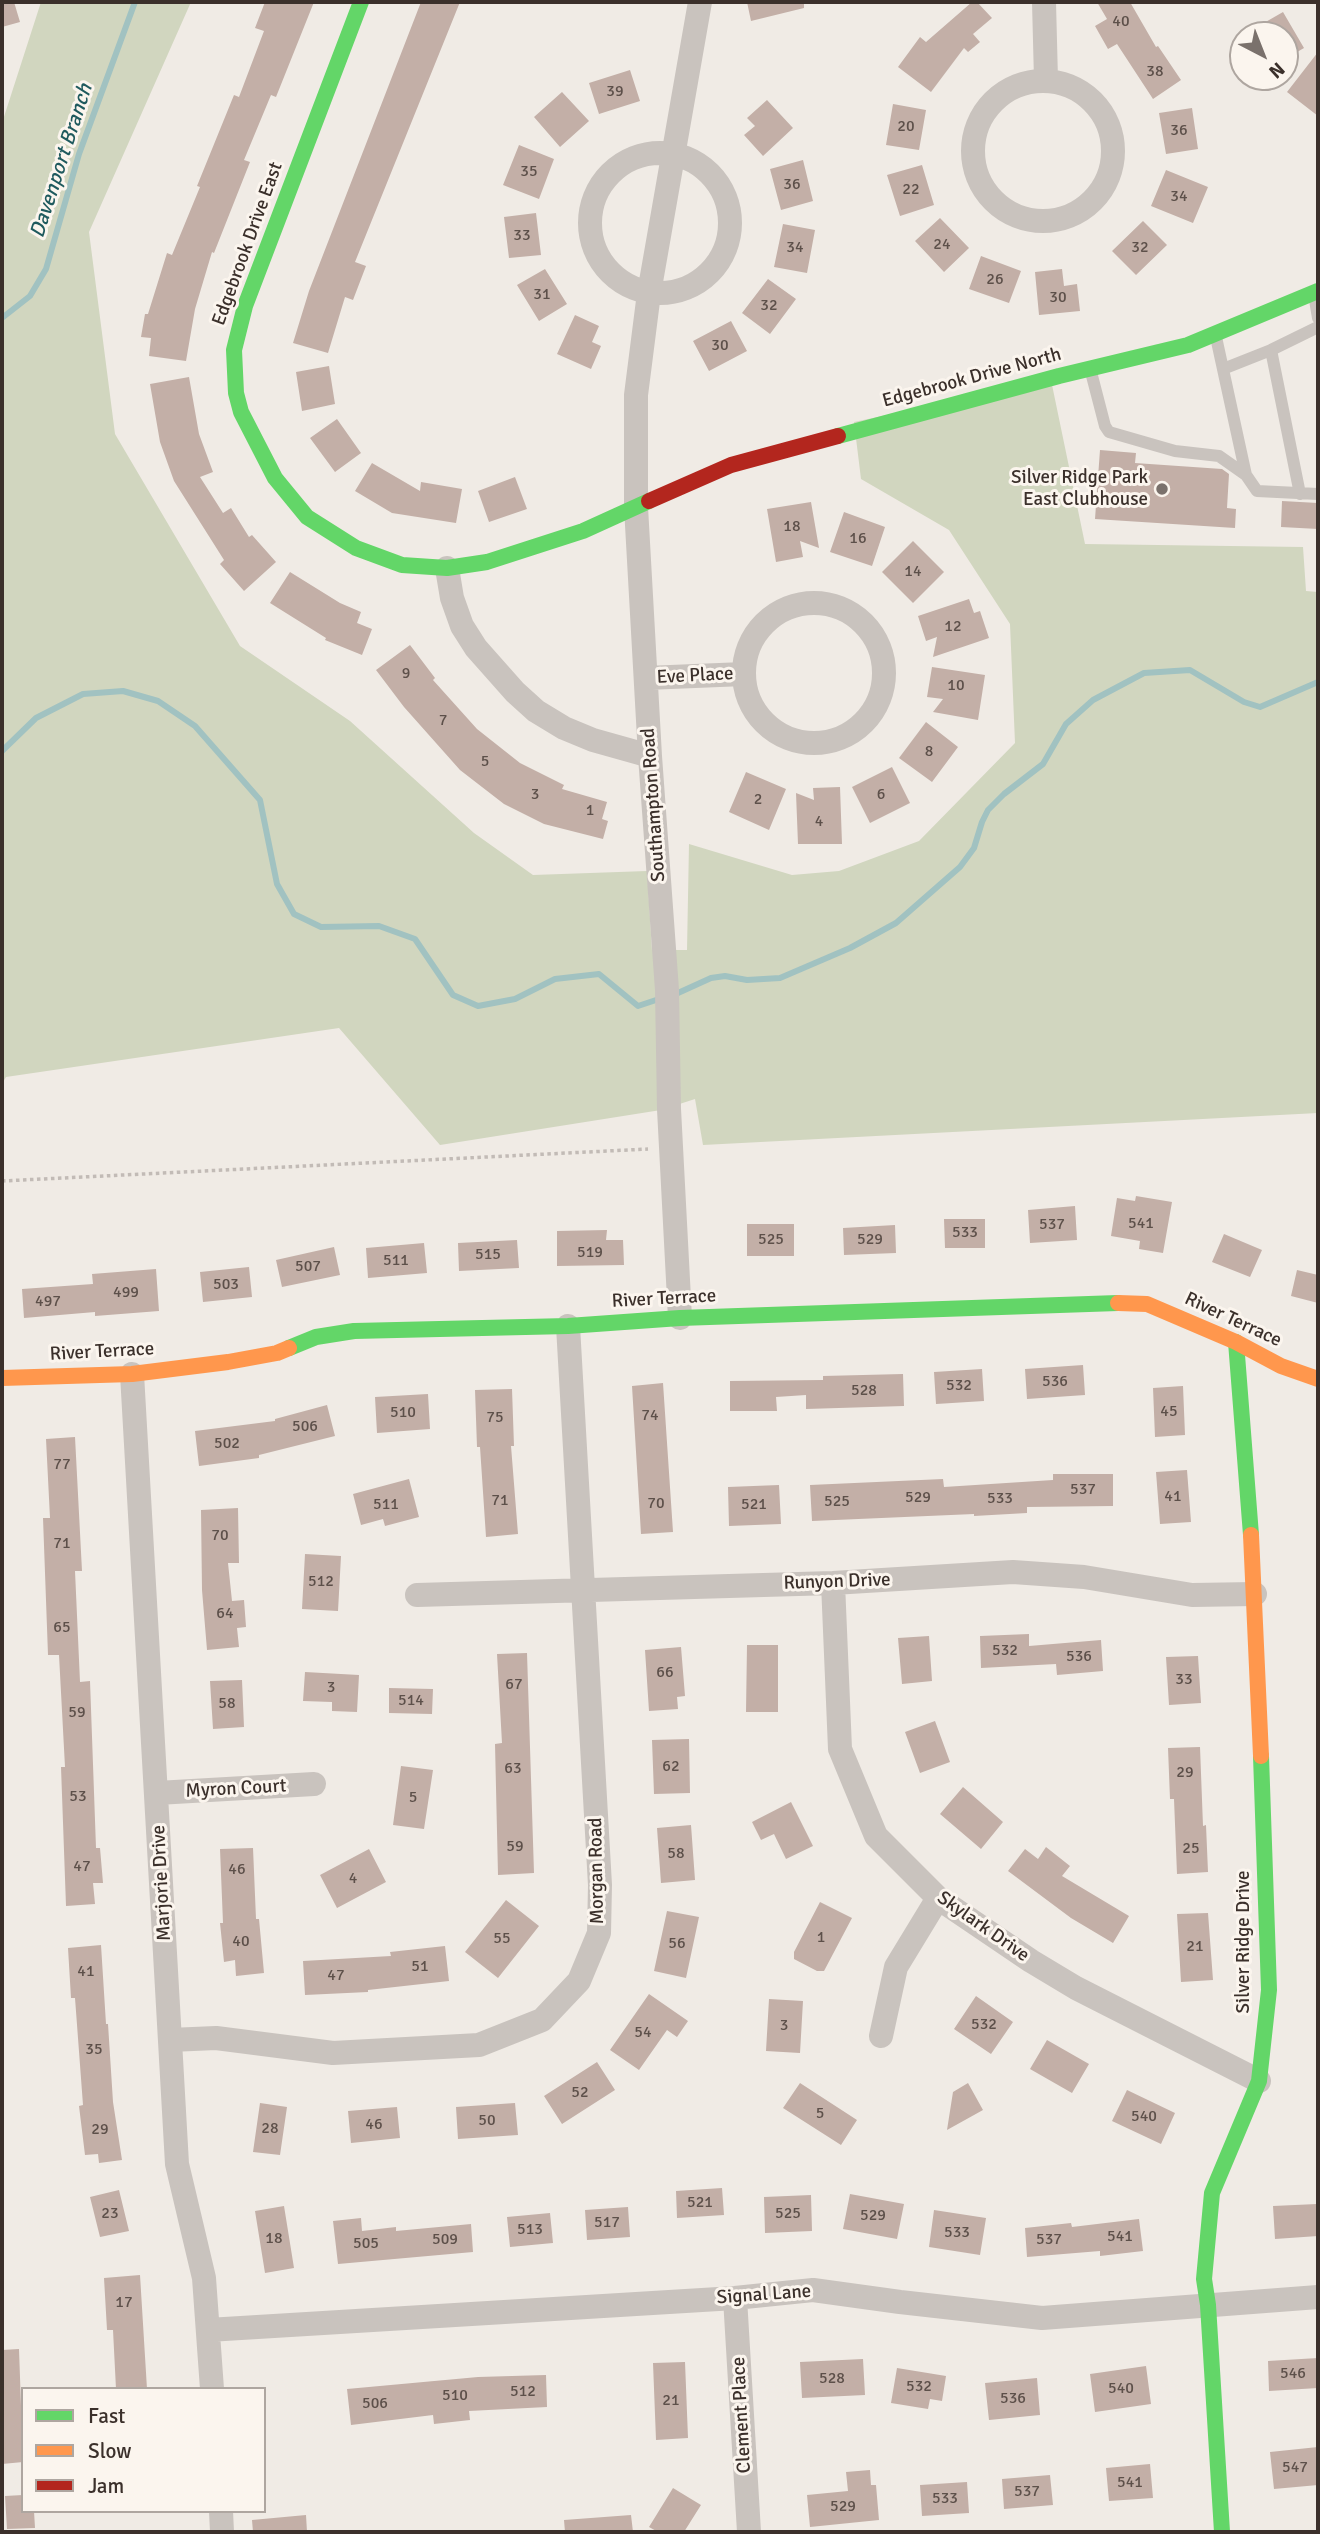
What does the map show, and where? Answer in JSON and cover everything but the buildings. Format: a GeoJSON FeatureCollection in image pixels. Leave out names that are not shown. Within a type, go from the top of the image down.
{"type":"FeatureCollection","features":[{"type":"Feature","properties":{"kind":"street","name":"Edgebrook Drive East"},"geometry":{"type":"LineString","coordinates":[[361,2],[245,306],[234,350],[236,393],[241,412],[275,478],[307,517],[356,548],[401,565],[446,568],[487,562],[583,531],[636,507]]}},
{"type":"Feature","properties":{"kind":"street","name":"Southampton Road"},"geometry":{"type":"LineString","coordinates":[[680,1318],[671,1147],[667,990],[636,507],[636,394],[649,293],[700,2]]}},
{"type":"Feature","properties":{"kind":"street"},"geometry":{"type":"LineString","coordinates":[[1044,2],[1046,80]]}},
{"type":"Feature","properties":{"kind":"street"},"geometry":{"type":"LineString","coordinates":[[1046,80],[1069,85],[1088,97],[1104,114],[1112,135],[1113,158],[1107,180],[1094,199],[1076,213],[1054,220],[1031,220],[1009,212],[990,198],[978,178],[973,155],[975,132],[985,111],[1002,94],[1023,83],[1046,80]]}},
{"type":"Feature","properties":{"kind":"street"},"geometry":{"type":"LineString","coordinates":[[651,153],[673,154],[695,162],[714,178],[726,199],[730,223],[726,246],[714,267],[696,283],[673,292],[649,293],[628,286],[610,273],[597,255],[590,234],[591,211],[598,191],[611,173],[629,160],[651,153]]}},
{"type":"Feature","properties":{"kind":"street","name":"Edgebrook Drive North"},"geometry":{"type":"LineString","coordinates":[[636,507],[731,465],[1188,345],[1316,292]]}},
{"type":"Feature","properties":{"kind":"street"},"geometry":{"type":"LineString","coordinates":[[446,568],[452,598],[462,626],[476,648],[515,692],[536,711],[564,727],[593,740],[650,756]]}},
{"type":"Feature","properties":{"kind":"street","name":"Eve Place"},"geometry":{"type":"LineString","coordinates":[[811,603],[833,606],[852,614],[868,628],[879,647],[884,668],[882,690],[873,711],[858,727],[839,739],[817,743],[794,741],[774,731],[758,716],[748,696],[744,674],[747,653],[757,633],[771,618],[790,607],[811,603]]}},
{"type":"Feature","properties":{"kind":"street","name":"Eve Place"},"geometry":{"type":"LineString","coordinates":[[646,678],[744,674]]}},
{"type":"Feature","properties":{"kind":"street","name":"River Terrace"},"geometry":{"type":"LineString","coordinates":[[2,1378],[132,1374],[228,1362],[277,1353],[316,1338],[354,1331],[568,1326],[680,1318],[1095,1302],[1147,1304],[1236,1342],[1281,1366],[1318,1378]]}},
{"type":"Feature","properties":{"kind":"street","name":"Morgan Road"},"geometry":{"type":"LineString","coordinates":[[170,2040],[216,2038],[333,2053],[479,2045],[542,2020],[579,1981],[599,1933],[600,1885],[568,1326]]}},
{"type":"Feature","properties":{"kind":"street","name":"Silver Ridge Drive"},"geometry":{"type":"LineString","coordinates":[[1222,2532],[1208,2305],[1204,2279],[1212,2193],[1259,2081],[1269,1990],[1255,1594],[1236,1342]]}},
{"type":"Feature","properties":{"kind":"street","name":"Marjorie Drive"},"geometry":{"type":"LineString","coordinates":[[132,1374],[158,1793],[177,2164],[204,2278],[212,2387]]}},
{"type":"Feature","properties":{"kind":"street","name":"Runyon Drive"},"geometry":{"type":"LineString","coordinates":[[417,1595],[833,1583],[1013,1572],[1084,1577],[1192,1595],[1255,1594]]}},
{"type":"Feature","properties":{"kind":"street","name":"Skylark Drive"},"geometry":{"type":"LineString","coordinates":[[833,1583],[841,1749],[876,1836],[938,1898],[1076,1988],[1259,2081]]}},
{"type":"Feature","properties":{"kind":"street","name":"Myron Court"},"geometry":{"type":"LineString","coordinates":[[158,1793],[314,1784]]}},
{"type":"Feature","properties":{"kind":"street"},"geometry":{"type":"LineString","coordinates":[[881,2036],[896,1967],[938,1898]]}},
{"type":"Feature","properties":{"kind":"street","name":"Signal Lane"},"geometry":{"type":"LineString","coordinates":[[208,2330],[735,2298],[813,2290],[1042,2318],[1318,2297]]}},
{"type":"Feature","properties":{"kind":"street","name":"Clement Place"},"geometry":{"type":"LineString","coordinates":[[735,2298],[749,2532]]}},
{"type":"Feature","properties":{"kind":"street"},"geometry":{"type":"LineString","coordinates":[[221,2513],[222,2532]]}},
{"type":"Feature","properties":{"kind":"lane"},"geometry":{"type":"LineString","coordinates":[[1316,292],[1318,318]]}},
{"type":"Feature","properties":{"kind":"lane"},"geometry":{"type":"LineString","coordinates":[[1223,369],[1318,327]]}},
{"type":"Feature","properties":{"kind":"lane"},"geometry":{"type":"LineString","coordinates":[[1216,334],[1246,475]]}},
{"type":"Feature","properties":{"kind":"lane"},"geometry":{"type":"LineString","coordinates":[[1271,350],[1300,494]]}},
{"type":"Feature","properties":{"kind":"lane"},"geometry":{"type":"LineString","coordinates":[[1090,369],[1109,432],[1175,451],[1219,456],[1246,475],[1257,491],[1318,494]]}},
{"type":"Feature","properties":{"kind":"path"},"geometry":{"type":"LineString","coordinates":[[2,1181],[671,1147]]}},
{"type":"Feature","properties":{"kind":"green space"},"geometry":{"type":"Polygon","coordinates":[[[41,2],[191,2],[89,232],[115,434],[240,646],[350,721],[474,833],[533,875],[647,871],[652,950],[687,950],[689,844],[792,875],[839,871],[919,841],[1015,743],[1010,624],[949,530],[861,479],[854,422],[1051,380],[1085,544],[1303,547],[1306,591],[1318,592],[1318,1113],[703,1145],[695,1099],[661,1110],[440,1145],[339,1028],[6,1077],[2,1084],[2,123],[41,2]]]}},
{"type":"Feature","properties":{"kind":"waterway","name":"Davenport Branch"},"geometry":{"type":"LineString","coordinates":[[2,318],[30,296],[46,269],[79,154],[135,2]]}},
{"type":"Feature","properties":{"kind":"waterway"},"geometry":{"type":"LineString","coordinates":[[678,993],[711,978],[780,978],[850,948],[896,923],[960,867],[974,848],[988,810],[1043,764],[1066,724],[1093,700],[1144,673],[1190,670],[1244,702],[1260,707],[1318,682]]}},
{"type":"Feature","properties":{"kind":"waterway"},"geometry":{"type":"LineString","coordinates":[[2,751],[36,718],[83,694],[123,691],[158,701],[195,726],[260,800],[277,884],[294,914],[321,927],[379,926],[415,939],[453,995],[478,1006],[515,999],[555,979],[599,974],[638,1006],[656,1000]]}},
{"type":"Feature","properties":{"kind":"traffic: fast"},"geometry":{"type":"LineString","coordinates":[[361,2],[245,306],[234,350],[236,393],[241,412],[275,478],[307,517],[356,548],[402,565],[447,568],[487,562],[583,531],[649,501]]}},
{"type":"Feature","properties":{"kind":"traffic: fast"},"geometry":{"type":"LineString","coordinates":[[838,436],[1059,376],[1188,345],[1318,291]]}},
{"type":"Feature","properties":{"kind":"traffic: fast"},"geometry":{"type":"LineString","coordinates":[[289,1348],[316,1337],[354,1331],[568,1326],[680,1318],[1118,1303]]}},
{"type":"Feature","properties":{"kind":"traffic: fast"},"geometry":{"type":"LineString","coordinates":[[1236,1342],[1251,1535]]}},
{"type":"Feature","properties":{"kind":"traffic: fast"},"geometry":{"type":"LineString","coordinates":[[1222,2532],[1208,2305],[1204,2279],[1212,2193],[1259,2081],[1269,1990],[1261,1756]]}},
{"type":"Feature","properties":{"kind":"traffic: slow"},"geometry":{"type":"LineString","coordinates":[[1118,1303],[1147,1304],[1236,1342],[1281,1366],[1318,1379]]}},
{"type":"Feature","properties":{"kind":"traffic: slow"},"geometry":{"type":"LineString","coordinates":[[2,1378],[132,1374],[228,1362],[277,1353],[289,1348]]}},
{"type":"Feature","properties":{"kind":"traffic: slow"},"geometry":{"type":"LineString","coordinates":[[1251,1535],[1261,1756]]}},
{"type":"Feature","properties":{"kind":"traffic: jam"},"geometry":{"type":"LineString","coordinates":[[649,501],[731,465],[838,436]]}},
{"type":"Feature","properties":{"kind":"place","name":"Silver Ridge Park East Clubhouse"},"geometry":{"type":"Point","coordinates":[1162,489]}}]}
